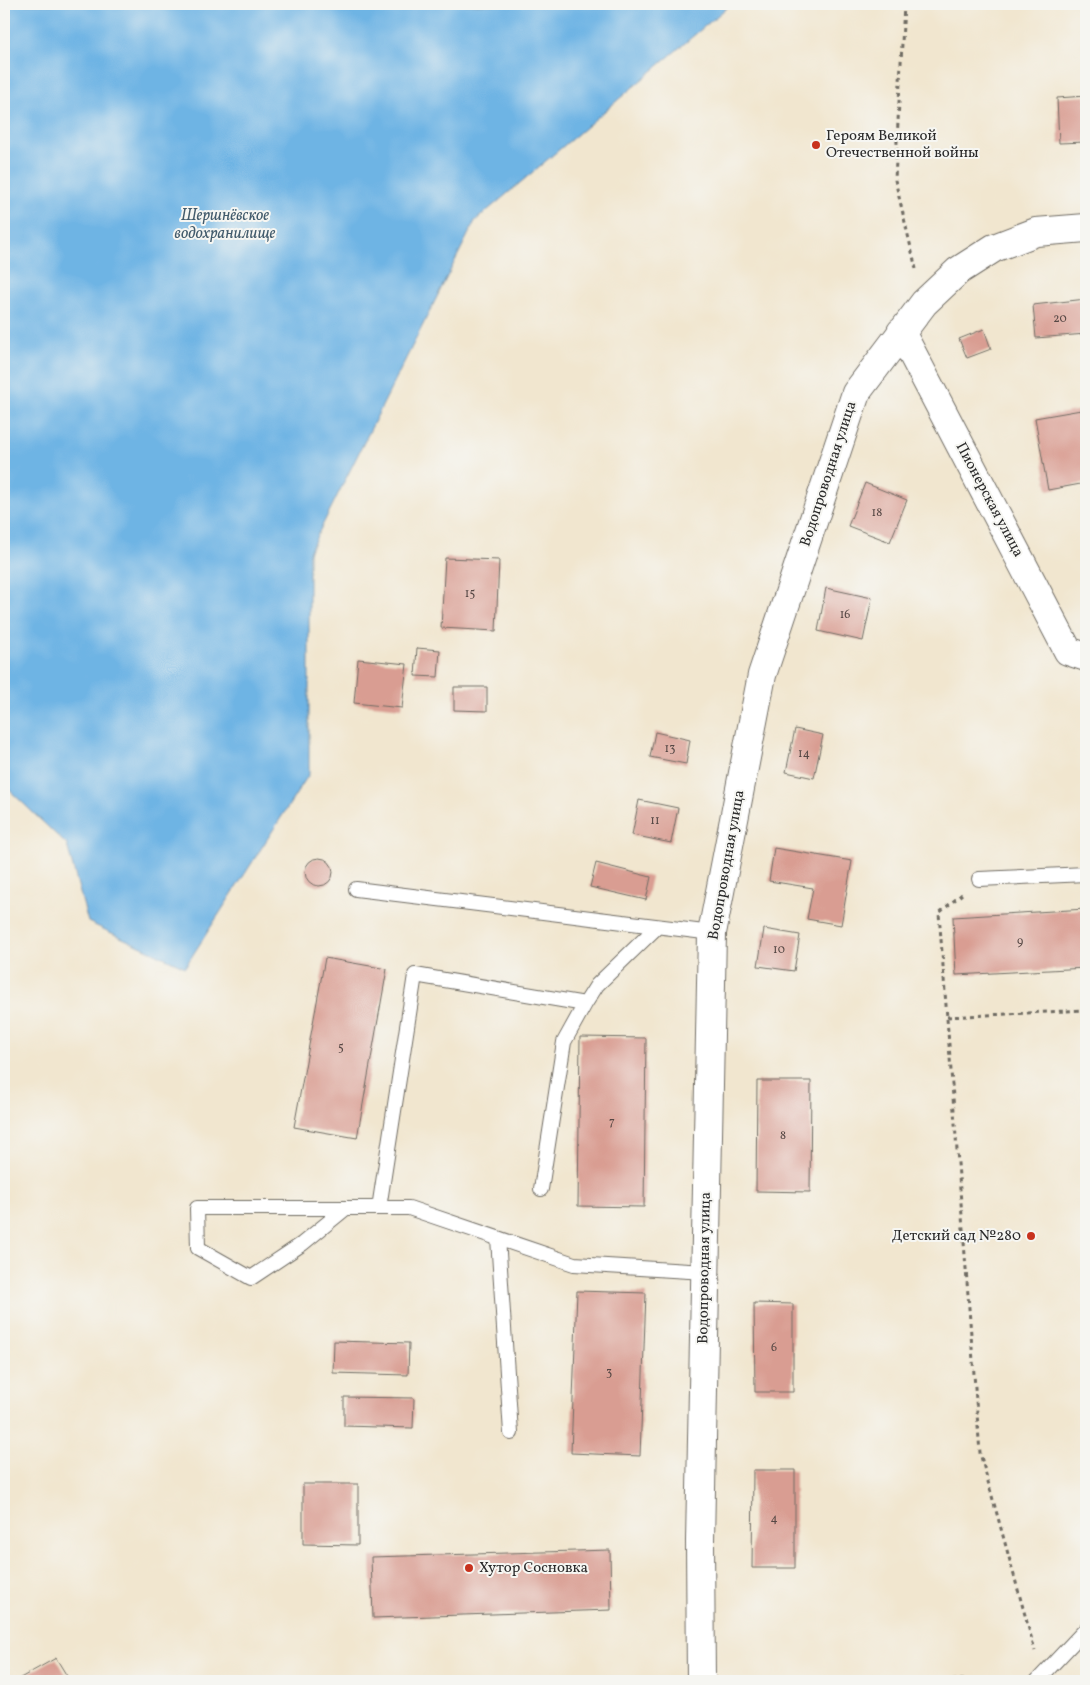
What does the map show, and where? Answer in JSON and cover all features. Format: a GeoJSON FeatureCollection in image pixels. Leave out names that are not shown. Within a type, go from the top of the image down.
{"type":"FeatureCollection","features":[{"type":"Feature","properties":{"kind":"street","name":"Водопроводная улица"},"geometry":{"type":"LineString","coordinates":[[701,1681],[700,1542],[712,933],[762,675],[856,393],[924,303],[958,271],[994,248],[1036,232],[1086,228]]}},
{"type":"Feature","properties":{"kind":"street","name":"Пионерская улица"},"geometry":{"type":"LineString","coordinates":[[901,332],[1068,651],[1086,658]]}},
{"type":"Feature","properties":{"kind":"lane"},"geometry":{"type":"LineString","coordinates":[[979,879],[1086,874]]}},
{"type":"Feature","properties":{"kind":"lane"},"geometry":{"type":"LineString","coordinates":[[356,889],[712,933]]}},
{"type":"Feature","properties":{"kind":"lane"},"geometry":{"type":"LineString","coordinates":[[541,1189],[564,1042],[596,985],[657,927]]}},
{"type":"Feature","properties":{"kind":"lane"},"geometry":{"type":"LineString","coordinates":[[379,1208],[415,975],[585,1004]]}},
{"type":"Feature","properties":{"kind":"lane"},"geometry":{"type":"LineString","coordinates":[[346,1208],[302,1244],[251,1278],[198,1248],[197,1208],[346,1208],[379,1208],[410,1208],[574,1264],[705,1272]]}},
{"type":"Feature","properties":{"kind":"lane"},"geometry":{"type":"LineString","coordinates":[[498,1238],[511,1433]]}},
{"type":"Feature","properties":{"kind":"lane"},"geometry":{"type":"LineString","coordinates":[[1040,1679],[1086,1629]]}},
{"type":"Feature","properties":{"kind":"path"},"geometry":{"type":"LineString","coordinates":[[904,4],[895,180],[924,303]]}},
{"type":"Feature","properties":{"kind":"path"},"geometry":{"type":"LineString","coordinates":[[936,1681],[1040,1679],[980,1453],[939,913],[979,879]]}},
{"type":"Feature","properties":{"kind":"path"},"geometry":{"type":"LineString","coordinates":[[947,1018],[1086,1010]]}},
{"type":"Feature","properties":{"kind":"water","name":"Шершнёвское водохранилище"},"geometry":{"type":"Polygon","coordinates":[[[4,4],[731,4],[475,221],[309,552],[309,774],[185,967],[88,922],[67,845],[4,785],[4,4]]]}},
{"type":"Feature","properties":{"kind":"building"},"geometry":{"type":"Polygon","coordinates":[[[1086,96],[1086,142],[1059,143],[1057,98],[1086,96]]]}},
{"type":"Feature","properties":{"kind":"building"},"geometry":{"type":"Polygon","coordinates":[[[1086,299],[1086,334],[1036,338],[1033,305],[1086,299]]]}},
{"type":"Feature","properties":{"kind":"building"},"geometry":{"type":"Polygon","coordinates":[[[984,329],[991,349],[967,358],[959,339],[984,329]]]}},
{"type":"Feature","properties":{"kind":"building"},"geometry":{"type":"Polygon","coordinates":[[[1081,410],[1086,440],[1086,483],[1048,490],[1035,418],[1081,410]]]}},
{"type":"Feature","properties":{"kind":"building"},"geometry":{"type":"Polygon","coordinates":[[[865,483],[907,500],[890,542],[848,526],[865,483]]]}},
{"type":"Feature","properties":{"kind":"building"},"geometry":{"type":"Polygon","coordinates":[[[445,558],[499,560],[496,631],[441,628],[445,558]]]}},
{"type":"Feature","properties":{"kind":"building"},"geometry":{"type":"Polygon","coordinates":[[[826,588],[872,598],[863,641],[818,631],[826,588]]]}},
{"type":"Feature","properties":{"kind":"building"},"geometry":{"type":"Polygon","coordinates":[[[417,648],[440,650],[438,677],[415,676],[417,648]]]}},
{"type":"Feature","properties":{"kind":"building"},"geometry":{"type":"Polygon","coordinates":[[[358,659],[407,664],[402,708],[354,703],[358,659]]]}},
{"type":"Feature","properties":{"kind":"building"},"geometry":{"type":"Polygon","coordinates":[[[454,687],[487,687],[487,711],[454,710],[454,687]]]}},
{"type":"Feature","properties":{"kind":"building"},"geometry":{"type":"Polygon","coordinates":[[[795,729],[823,735],[814,778],[786,772],[795,729]]]}},
{"type":"Feature","properties":{"kind":"building"},"geometry":{"type":"Polygon","coordinates":[[[655,732],[690,740],[686,764],[650,757],[655,732]]]}},
{"type":"Feature","properties":{"kind":"building"},"geometry":{"type":"Polygon","coordinates":[[[639,800],[678,808],[671,843],[632,835],[639,800]]]}},
{"type":"Feature","properties":{"kind":"building"},"geometry":{"type":"Polygon","coordinates":[[[774,848],[852,861],[841,925],[807,919],[813,888],[769,881],[774,848]]]}},
{"type":"Feature","properties":{"kind":"building"},"geometry":{"type":"Polygon","coordinates":[[[319,858],[329,862],[333,872],[329,882],[319,886],[309,882],[305,872],[309,862],[319,858]]]}},
{"type":"Feature","properties":{"kind":"building"},"geometry":{"type":"Polygon","coordinates":[[[596,863],[651,877],[646,900],[590,887],[596,863]]]}},
{"type":"Feature","properties":{"kind":"building"},"geometry":{"type":"Polygon","coordinates":[[[1086,909],[1086,968],[956,975],[953,917],[1086,909]]]}},
{"type":"Feature","properties":{"kind":"building"},"geometry":{"type":"Polygon","coordinates":[[[764,929],[800,935],[794,971],[758,966],[764,929]]]}},
{"type":"Feature","properties":{"kind":"building"},"geometry":{"type":"Polygon","coordinates":[[[325,958],[387,969],[357,1138],[294,1127],[325,958]]]}},
{"type":"Feature","properties":{"kind":"building"},"geometry":{"type":"Polygon","coordinates":[[[580,1037],[646,1038],[644,1207],[578,1206],[580,1037]]]}},
{"type":"Feature","properties":{"kind":"building"},"geometry":{"type":"Polygon","coordinates":[[[757,1081],[811,1081],[810,1192],[756,1191],[757,1081]]]}},
{"type":"Feature","properties":{"kind":"building"},"geometry":{"type":"Polygon","coordinates":[[[577,1291],[646,1293],[640,1456],[571,1453],[577,1291]]]}},
{"type":"Feature","properties":{"kind":"building"},"geometry":{"type":"Polygon","coordinates":[[[754,1303],[793,1304],[793,1392],[755,1392],[754,1303]]]}},
{"type":"Feature","properties":{"kind":"building"},"geometry":{"type":"Polygon","coordinates":[[[334,1341],[409,1343],[408,1375],[333,1373],[334,1341]]]}},
{"type":"Feature","properties":{"kind":"building"},"geometry":{"type":"Polygon","coordinates":[[[344,1397],[414,1398],[413,1428],[344,1426],[344,1397]]]}},
{"type":"Feature","properties":{"kind":"building"},"geometry":{"type":"Polygon","coordinates":[[[753,1470],[795,1470],[795,1568],[752,1568],[753,1470]]]}},
{"type":"Feature","properties":{"kind":"building"},"geometry":{"type":"Polygon","coordinates":[[[303,1484],[358,1484],[358,1545],[303,1544],[303,1484]]]}},
{"type":"Feature","properties":{"kind":"building"},"geometry":{"type":"Polygon","coordinates":[[[610,1550],[611,1610],[373,1618],[371,1557],[610,1550]]]}},
{"type":"Feature","properties":{"kind":"building"},"geometry":{"type":"Polygon","coordinates":[[[56,1658],[70,1681],[15,1681],[56,1658]]]}},
{"type":"Feature","properties":{"kind":"place","name":"Героям Великой Отечественной войны"},"geometry":{"type":"Point","coordinates":[816,145]}},
{"type":"Feature","properties":{"kind":"place","name":"Детский сад №280"},"geometry":{"type":"Point","coordinates":[1031,1236]}},
{"type":"Feature","properties":{"kind":"place","name":"Хутор Сосновка"},"geometry":{"type":"Point","coordinates":[469,1568]}}]}
